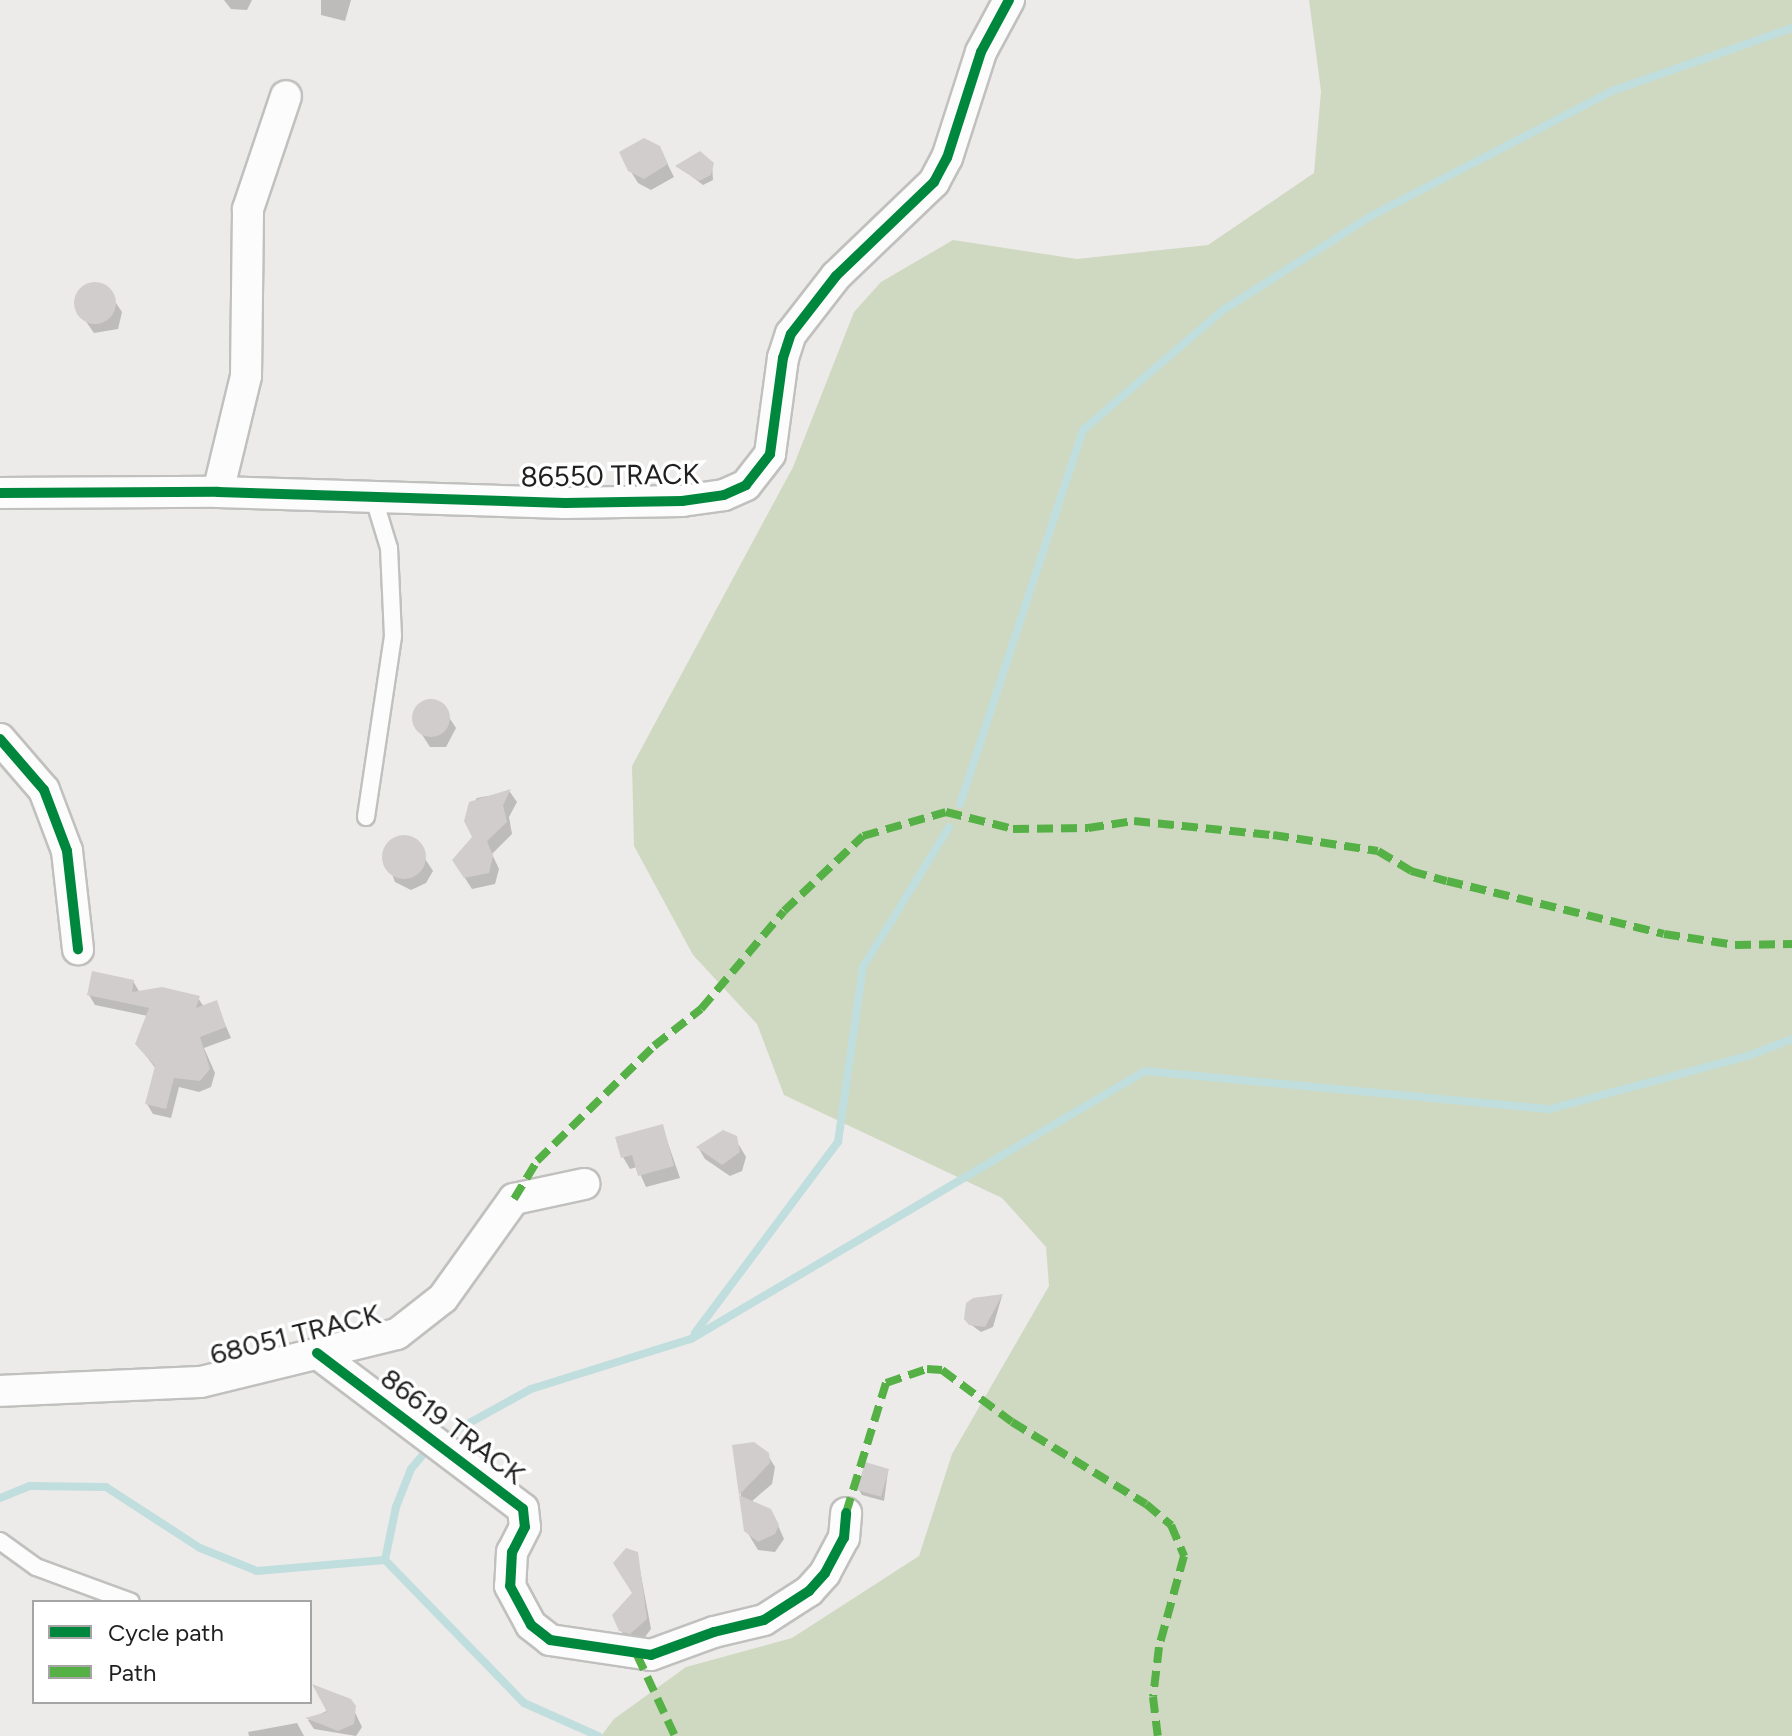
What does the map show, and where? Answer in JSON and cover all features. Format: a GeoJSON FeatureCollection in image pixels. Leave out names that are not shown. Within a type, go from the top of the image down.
{"type":"FeatureCollection","features":[{"type":"Feature","properties":{"kind":"street","name":"86550 TRACK"},"geometry":{"type":"LineString","coordinates":[[0,493],[218,492],[374,499],[682,501],[724,495],[746,485],[770,454],[783,358],[791,334],[836,276],[934,182],[947,158],[981,52],[1009,0]]}},
{"type":"Feature","properties":{"kind":"street"},"geometry":{"type":"LineString","coordinates":[[218,492],[246,376],[248,209],[286,96]]}},
{"type":"Feature","properties":{"kind":"street"},"geometry":{"type":"LineString","coordinates":[[0,739],[19,755],[49,803],[67,851],[78,949]]}},
{"type":"Feature","properties":{"kind":"street","name":"68051 TRACK"},"geometry":{"type":"LineString","coordinates":[[0,1391],[156,1387],[241,1374],[376,1341],[422,1320],[514,1199],[584,1184]]}},
{"type":"Feature","properties":{"kind":"street","name":"86619 TRACK"},"geometry":{"type":"LineString","coordinates":[[317,1353],[523,1509],[525,1527],[508,1570],[510,1586],[531,1625],[550,1640],[637,1655],[764,1620],[795,1602],[834,1561],[844,1538],[846,1513]]}},
{"type":"Feature","properties":{"kind":"lane"},"geometry":{"type":"LineString","coordinates":[[366,817],[393,636],[389,548],[374,499]]}},
{"type":"Feature","properties":{"kind":"lane"},"geometry":{"type":"LineString","coordinates":[[0,1541],[36,1567],[126,1600]]}},
{"type":"Feature","properties":{"kind":"green space"},"geometry":{"type":"Polygon","coordinates":[[[1309,0],[1792,0],[1792,1736],[601,1736],[614,1719],[686,1667],[792,1638],[919,1556],[952,1454],[1049,1286],[1046,1247],[1002,1198],[784,1095],[757,1024],[693,955],[634,846],[632,766],[793,467],[854,312],[881,282],[953,240],[1077,259],[1208,245],[1314,173],[1321,91],[1309,0]]]}},
{"type":"Feature","properties":{"kind":"building"},"geometry":{"type":"Polygon","coordinates":[[[644,138],[660,146],[668,164],[644,179],[628,171],[619,152],[644,138]]]}},
{"type":"Feature","properties":{"kind":"building"},"geometry":{"type":"Polygon","coordinates":[[[700,151],[714,163],[711,175],[699,181],[675,166],[700,151]]]}},
{"type":"Feature","properties":{"kind":"building"},"geometry":{"type":"Polygon","coordinates":[[[95,282],[110,288],[116,303],[110,318],[95,324],[80,318],[74,303],[80,288],[95,282]]]}},
{"type":"Feature","properties":{"kind":"building"},"geometry":{"type":"Polygon","coordinates":[[[431,699],[445,704],[450,718],[445,732],[431,737],[417,732],[412,718],[417,704],[431,699]]]}},
{"type":"Feature","properties":{"kind":"building"},"geometry":{"type":"Polygon","coordinates":[[[511,789],[503,805],[507,822],[487,841],[493,856],[489,873],[464,878],[452,860],[472,837],[464,821],[469,802],[511,789]]]}},
{"type":"Feature","properties":{"kind":"building"},"geometry":{"type":"Polygon","coordinates":[[[404,835],[419,842],[426,857],[419,872],[404,879],[389,872],[382,857],[389,842],[404,835]]]}},
{"type":"Feature","properties":{"kind":"building"},"geometry":{"type":"Polygon","coordinates":[[[92,971],[134,980],[132,992],[162,987],[200,996],[196,1008],[217,1000],[226,1027],[200,1037],[210,1069],[200,1081],[174,1078],[166,1109],[145,1104],[155,1066],[135,1044],[149,1008],[87,995],[92,971]]]}},
{"type":"Feature","properties":{"kind":"building"},"geometry":{"type":"Polygon","coordinates":[[[663,1124],[674,1166],[638,1176],[632,1155],[621,1158],[615,1137],[663,1124]]]}},
{"type":"Feature","properties":{"kind":"building"},"geometry":{"type":"Polygon","coordinates":[[[723,1130],[737,1136],[740,1152],[722,1165],[696,1147],[723,1130]]]}},
{"type":"Feature","properties":{"kind":"building"},"geometry":{"type":"Polygon","coordinates":[[[1003,1294],[985,1327],[969,1325],[964,1319],[966,1303],[973,1298],[1003,1294]]]}},
{"type":"Feature","properties":{"kind":"building"},"geometry":{"type":"Polygon","coordinates":[[[754,1442],[769,1453],[770,1463],[739,1495],[771,1509],[779,1525],[775,1534],[758,1542],[744,1531],[732,1445],[754,1442]]]}},
{"type":"Feature","properties":{"kind":"building"},"geometry":{"type":"Polygon","coordinates":[[[865,1462],[889,1469],[881,1497],[857,1490],[865,1462]]]}},
{"type":"Feature","properties":{"kind":"building"},"geometry":{"type":"Polygon","coordinates":[[[626,1548],[638,1552],[647,1619],[630,1634],[619,1631],[612,1615],[632,1593],[613,1563],[626,1548]]]}},
{"type":"Feature","properties":{"kind":"building"},"geometry":{"type":"Polygon","coordinates":[[[312,1684],[351,1699],[356,1706],[354,1724],[338,1731],[305,1718],[327,1712],[312,1684]]]}},
{"type":"Feature","properties":{"kind":"waterway"},"geometry":{"type":"LineString","coordinates":[[960,804],[1083,430],[1223,310],[1371,216],[1612,91],[1792,28]]}},
{"type":"Feature","properties":{"kind":"waterway"},"geometry":{"type":"LineString","coordinates":[[695,1333],[838,1142],[863,967],[949,827]]}},
{"type":"Feature","properties":{"kind":"waterway"},"geometry":{"type":"LineString","coordinates":[[453,1432],[531,1389],[691,1339],[1145,1071],[1550,1109],[1748,1056],[1792,1039]]}},
{"type":"Feature","properties":{"kind":"waterway"},"geometry":{"type":"LineString","coordinates":[[0,1498],[30,1486],[106,1487],[200,1548],[257,1571],[385,1560],[396,1507],[411,1469],[421,1457]]}},
{"type":"Feature","properties":{"kind":"waterway"},"geometry":{"type":"LineString","coordinates":[[385,1560],[524,1703],[598,1736]]}},
{"type":"Feature","properties":{"kind":"marked path"},"geometry":{"type":"LineString","coordinates":[[514,1199],[537,1161],[654,1046],[701,1009],[784,911],[863,836],[946,812],[1013,829],[1088,828],[1134,821],[1273,835],[1378,851],[1411,871],[1664,934],[1735,945],[1792,944]]}},
{"type":"Feature","properties":{"kind":"marked path"},"geometry":{"type":"LineString","coordinates":[[846,1513],[886,1383],[927,1369],[942,1370],[1012,1422],[1146,1504],[1171,1525],[1184,1556],[1159,1647],[1153,1697],[1158,1736]]}},
{"type":"Feature","properties":{"kind":"marked path"},"geometry":{"type":"LineString","coordinates":[[637,1655],[675,1736]]}},
{"type":"Feature","properties":{"kind":"cycle path"},"geometry":{"type":"LineString","coordinates":[[0,493],[218,492],[565,503],[682,501],[724,495],[746,485],[770,454],[783,358],[791,334],[836,276],[934,182],[947,158],[981,52],[1009,0]]}},
{"type":"Feature","properties":{"kind":"cycle path"},"geometry":{"type":"LineString","coordinates":[[0,739],[44,790],[67,851],[78,949]]}},
{"type":"Feature","properties":{"kind":"cycle path"},"geometry":{"type":"LineString","coordinates":[[317,1353],[523,1509],[525,1527],[512,1552],[510,1586],[531,1625],[550,1640],[651,1655],[714,1632],[764,1620],[809,1591],[825,1573],[844,1538],[846,1513]]}}]}
